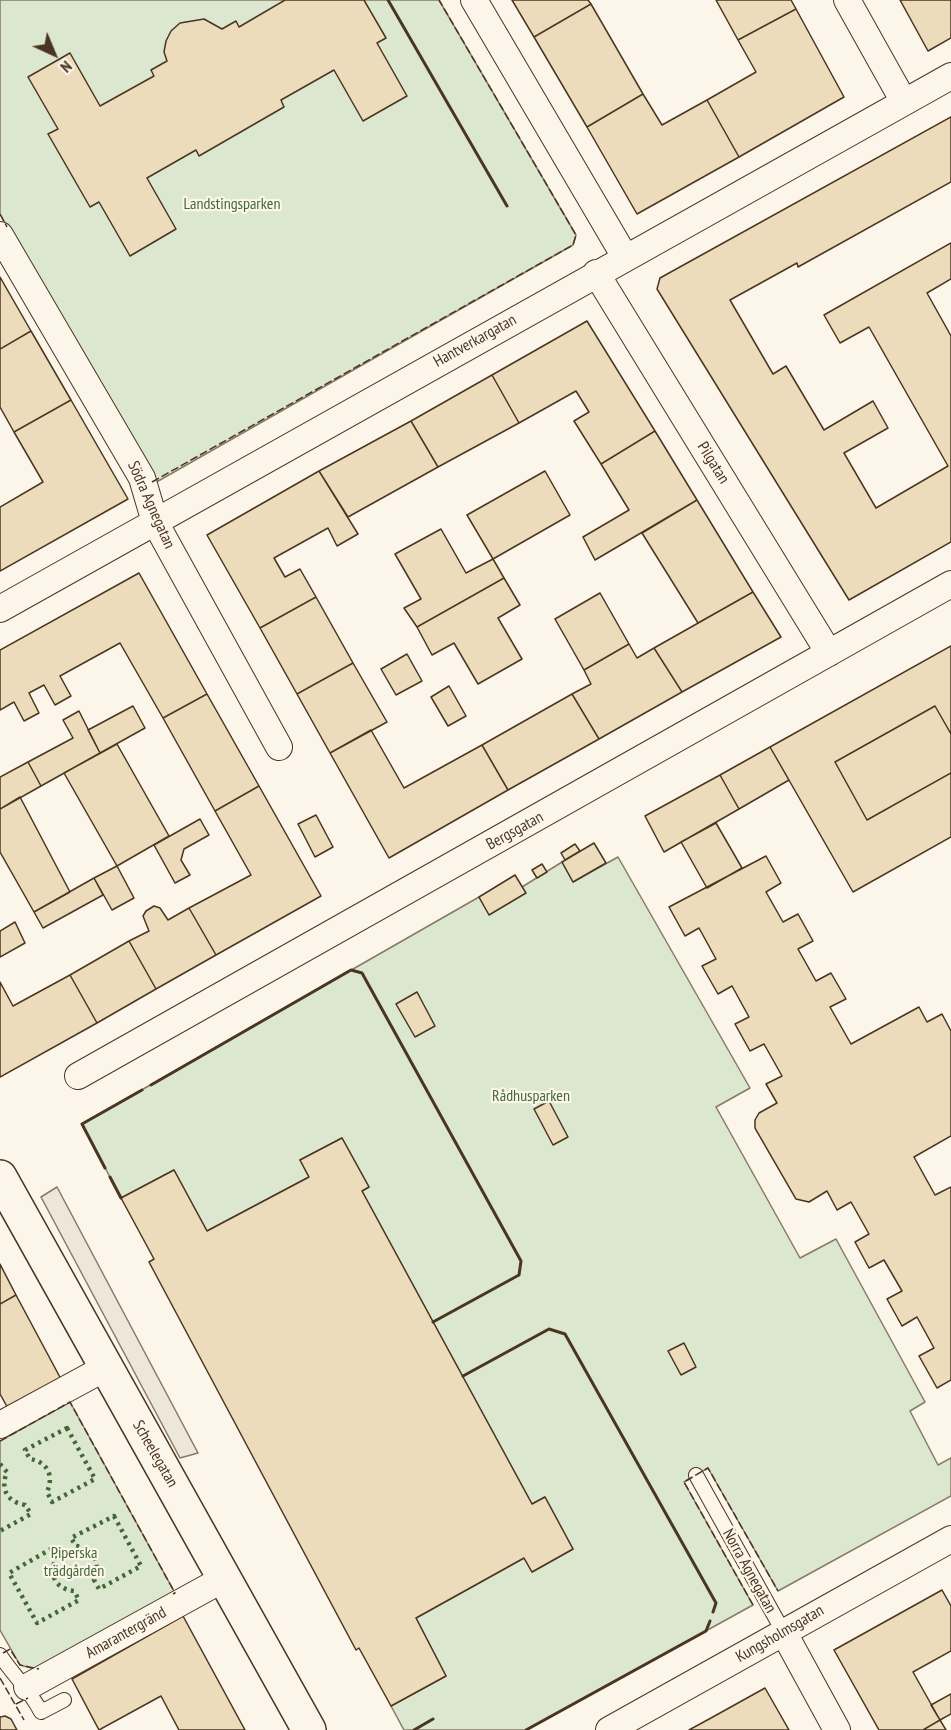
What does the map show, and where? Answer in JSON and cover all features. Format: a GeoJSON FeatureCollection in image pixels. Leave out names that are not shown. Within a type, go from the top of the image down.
{"type":"FeatureCollection","features":[{"type":"Feature","properties":{"kind":"street"},"geometry":{"type":"LineString","coordinates":[[474,0],[625,257]]}},
{"type":"Feature","properties":{"kind":"street"},"geometry":{"type":"LineString","coordinates":[[847,0],[904,102]]}},
{"type":"Feature","properties":{"kind":"street","name":"Hantverkargatan"},"geometry":{"type":"LineString","coordinates":[[0,609],[951,76]]}},
{"type":"Feature","properties":{"kind":"street","name":"Södra Agnegatan"},"geometry":{"type":"LineString","coordinates":[[0,235],[142,478],[155,522],[279,747]]}},
{"type":"Feature","properties":{"kind":"street","name":"Pilgatan"},"geometry":{"type":"LineString","coordinates":[[596,273],[830,653]]}},
{"type":"Feature","properties":{"kind":"street","name":"Bergsgatan"},"geometry":{"type":"LineString","coordinates":[[78,1076],[951,584]]}},
{"type":"Feature","properties":{"kind":"street","name":"Scheelegatan"},"geometry":{"type":"LineString","coordinates":[[0,1177],[309,1730]]}},
{"type":"Feature","properties":{"kind":"street"},"geometry":{"type":"LineString","coordinates":[[0,1425],[105,1368]]}},
{"type":"Feature","properties":{"kind":"street","name":"Kungsholmsgatan"},"geometry":{"type":"LineString","coordinates":[[609,1730],[951,1539]]}},
{"type":"Feature","properties":{"kind":"street","name":"Amarantergränd"},"geometry":{"type":"LineString","coordinates":[[27,1688],[225,1578]]}},
{"type":"Feature","properties":{"kind":"street","name":"Norra Agnegatan"},"geometry":{"type":"LineString","coordinates":[[784,1634],[837,1730]]}},
{"type":"Feature","properties":{"kind":"lane","name":"Norra Agnegatan"},"geometry":{"type":"LineString","coordinates":[[696,1475],[784,1634]]}},
{"type":"Feature","properties":{"kind":"lane"},"geometry":{"type":"LineString","coordinates":[[0,1655],[17,1681],[27,1688],[41,1712],[64,1700]]}},
{"type":"Feature","properties":{"kind":"green space","name":"Landstingsparken"},"geometry":{"type":"Polygon","coordinates":[[[0,0],[439,0],[576,235],[573,245],[153,484],[0,214],[0,0]]]}},
{"type":"Feature","properties":{"kind":"green space","name":"Rådhusparken"},"geometry":{"type":"Polygon","coordinates":[[[618,857],[750,1088],[716,1107],[800,1258],[836,1239],[925,1402],[910,1411],[938,1465],[951,1458],[951,1496],[778,1591],[708,1468],[684,1482],[753,1605],[526,1730],[404,1730],[391,1706],[446,1676],[416,1618],[524,1558],[532,1572],[573,1549],[545,1497],[532,1504],[362,1191],[369,1187],[342,1138],[300,1160],[309,1177],[207,1231],[174,1170],[121,1198],[82,1124],[479,897],[489,914],[522,887],[562,862],[573,882],[618,857]]]}},
{"type":"Feature","properties":{"kind":"green space","name":"Piperska trädgården"},"geometry":{"type":"Polygon","coordinates":[[[70,1402],[175,1593],[38,1670],[20,1665],[0,1630],[0,1441],[70,1402]]]}},
{"type":"Feature","properties":{"kind":"shaded area"},"geometry":{"type":"Polygon","coordinates":[[[57,1187],[198,1453],[180,1458],[41,1197],[57,1187]]]}},
{"type":"Feature","properties":{"kind":"building"},"geometry":{"type":"Polygon","coordinates":[[[285,0],[364,0],[386,38],[377,43],[407,96],[363,121],[334,70],[281,100],[284,107],[199,156],[196,150],[147,178],[176,229],[130,256],[99,202],[90,207],[48,134],[58,129],[28,77],[70,53],[100,106],[154,76],[151,70],[167,61],[164,52],[166,41],[171,31],[180,23],[204,19],[222,29],[236,21],[239,27],[285,0]]]}},
{"type":"Feature","properties":{"kind":"building"},"geometry":{"type":"Polygon","coordinates":[[[512,0],[588,0],[591,4],[534,37],[512,0]]]}},
{"type":"Feature","properties":{"kind":"building"},"geometry":{"type":"Polygon","coordinates":[[[716,0],[791,0],[796,9],[738,40],[716,0]]]}},
{"type":"Feature","properties":{"kind":"building"},"geometry":{"type":"Polygon","coordinates":[[[900,0],[951,0],[951,38],[928,51],[900,0]]]}},
{"type":"Feature","properties":{"kind":"building"},"geometry":{"type":"Polygon","coordinates":[[[591,4],[643,94],[587,127],[534,37],[591,4]]]}},
{"type":"Feature","properties":{"kind":"building"},"geometry":{"type":"Polygon","coordinates":[[[796,9],[844,97],[739,157],[707,100],[756,72],[738,40],[796,9]]]}},
{"type":"Feature","properties":{"kind":"building"},"geometry":{"type":"Polygon","coordinates":[[[643,94],[662,125],[707,100],[739,157],[637,214],[587,127],[643,94]]]}},
{"type":"Feature","properties":{"kind":"building"},"geometry":{"type":"Polygon","coordinates":[[[951,117],[951,182],[798,267],[797,263],[730,300],[773,374],[786,366],[824,430],[873,401],[888,428],[844,453],[876,508],[948,466],[869,327],[840,343],[824,315],[951,243],[951,279],[927,293],[951,336],[951,542],[849,600],[657,289],[660,278],[951,117]]]}},
{"type":"Feature","properties":{"kind":"building"},"geometry":{"type":"Polygon","coordinates":[[[0,277],[31,331],[0,349],[0,277]]]}},
{"type":"Feature","properties":{"kind":"building"},"geometry":{"type":"Polygon","coordinates":[[[587,321],[655,431],[601,464],[574,421],[589,412],[576,391],[519,423],[492,375],[587,321]]]}},
{"type":"Feature","properties":{"kind":"building"},"geometry":{"type":"Polygon","coordinates":[[[31,331],[71,400],[14,432],[0,407],[0,349],[31,331]]]}},
{"type":"Feature","properties":{"kind":"building"},"geometry":{"type":"Polygon","coordinates":[[[492,375],[519,423],[438,467],[411,421],[492,375]]]}},
{"type":"Feature","properties":{"kind":"building"},"geometry":{"type":"Polygon","coordinates":[[[71,400],[128,499],[0,571],[0,507],[43,482],[14,432],[71,400]]]}},
{"type":"Feature","properties":{"kind":"building"},"geometry":{"type":"Polygon","coordinates":[[[411,421],[438,467],[348,517],[319,471],[411,421]]]}},
{"type":"Feature","properties":{"kind":"building"},"geometry":{"type":"Polygon","coordinates":[[[655,431],[697,500],[595,560],[583,537],[629,510],[601,464],[655,431]]]}},
{"type":"Feature","properties":{"kind":"building"},"geometry":{"type":"Polygon","coordinates":[[[319,471],[358,534],[337,546],[328,528],[274,558],[285,577],[300,569],[316,597],[260,628],[207,535],[319,471]]]}},
{"type":"Feature","properties":{"kind":"building"},"geometry":{"type":"Polygon","coordinates":[[[545,471],[570,515],[493,559],[467,515],[545,471]]]}},
{"type":"Feature","properties":{"kind":"building"},"geometry":{"type":"Polygon","coordinates":[[[697,500],[753,592],[698,623],[642,533],[697,500]]]}},
{"type":"Feature","properties":{"kind":"building"},"geometry":{"type":"Polygon","coordinates":[[[441,529],[466,573],[493,559],[504,578],[417,627],[404,608],[421,599],[395,554],[441,529]]]}},
{"type":"Feature","properties":{"kind":"building"},"geometry":{"type":"Polygon","coordinates":[[[139,573],[207,694],[163,718],[120,643],[60,676],[71,696],[55,705],[44,685],[29,693],[39,713],[24,721],[14,702],[0,710],[0,650],[139,573]]]}},
{"type":"Feature","properties":{"kind":"building"},"geometry":{"type":"Polygon","coordinates":[[[504,578],[520,605],[498,618],[522,659],[478,684],[454,643],[432,655],[417,627],[504,578]]]}},
{"type":"Feature","properties":{"kind":"building"},"geometry":{"type":"Polygon","coordinates":[[[753,592],[781,637],[682,692],[654,648],[753,592]]]}},
{"type":"Feature","properties":{"kind":"building"},"geometry":{"type":"Polygon","coordinates":[[[600,593],[629,644],[584,670],[555,619],[600,593]]]}},
{"type":"Feature","properties":{"kind":"building"},"geometry":{"type":"Polygon","coordinates":[[[316,597],[353,663],[297,694],[260,628],[316,597]]]}},
{"type":"Feature","properties":{"kind":"building"},"geometry":{"type":"Polygon","coordinates":[[[629,644],[637,658],[654,648],[682,692],[599,739],[572,694],[591,684],[584,670],[629,644]]]}},
{"type":"Feature","properties":{"kind":"building"},"geometry":{"type":"Polygon","coordinates":[[[951,646],[951,734],[935,706],[835,762],[867,820],[951,773],[951,837],[853,892],[770,747],[951,646]]]}},
{"type":"Feature","properties":{"kind":"building"},"geometry":{"type":"Polygon","coordinates":[[[407,654],[422,681],[396,695],[381,669],[407,654]]]}},
{"type":"Feature","properties":{"kind":"building"},"geometry":{"type":"Polygon","coordinates":[[[353,663],[387,722],[330,753],[297,694],[353,663]]]}},
{"type":"Feature","properties":{"kind":"building"},"geometry":{"type":"Polygon","coordinates":[[[449,686],[466,716],[448,726],[431,697],[449,686]]]}},
{"type":"Feature","properties":{"kind":"building"},"geometry":{"type":"Polygon","coordinates":[[[207,694],[259,786],[215,811],[163,718],[207,694]]]}},
{"type":"Feature","properties":{"kind":"building"},"geometry":{"type":"Polygon","coordinates":[[[572,694],[599,739],[508,790],[482,745],[572,694]]]}},
{"type":"Feature","properties":{"kind":"building"},"geometry":{"type":"Polygon","coordinates":[[[133,706],[145,728],[100,753],[88,730],[133,706]]]}},
{"type":"Feature","properties":{"kind":"building"},"geometry":{"type":"Polygon","coordinates":[[[935,706],[951,734],[951,773],[867,820],[835,762],[935,706]]]}},
{"type":"Feature","properties":{"kind":"building"},"geometry":{"type":"Polygon","coordinates":[[[79,711],[100,753],[41,786],[28,762],[73,738],[63,720],[79,711]]]}},
{"type":"Feature","properties":{"kind":"building"},"geometry":{"type":"Polygon","coordinates":[[[371,730],[404,788],[482,745],[508,790],[389,858],[330,753],[371,730]]]}},
{"type":"Feature","properties":{"kind":"building"},"geometry":{"type":"Polygon","coordinates":[[[117,744],[169,836],[117,866],[64,773],[117,744]]]}},
{"type":"Feature","properties":{"kind":"building"},"geometry":{"type":"Polygon","coordinates":[[[770,747],[789,780],[739,809],[720,775],[770,747]]]}},
{"type":"Feature","properties":{"kind":"building"},"geometry":{"type":"Polygon","coordinates":[[[28,762],[41,786],[0,809],[0,777],[28,762]]]}},
{"type":"Feature","properties":{"kind":"building"},"geometry":{"type":"Polygon","coordinates":[[[720,775],[739,809],[664,852],[645,816],[720,775]]]}},
{"type":"Feature","properties":{"kind":"building"},"geometry":{"type":"Polygon","coordinates":[[[259,786],[321,896],[216,955],[189,908],[251,875],[215,811],[259,786]]]}},
{"type":"Feature","properties":{"kind":"building"},"geometry":{"type":"Polygon","coordinates":[[[20,797],[70,892],[34,912],[0,852],[0,809],[20,797]]]}},
{"type":"Feature","properties":{"kind":"building"},"geometry":{"type":"Polygon","coordinates":[[[316,815],[333,847],[315,857],[298,824],[316,815]]]}},
{"type":"Feature","properties":{"kind":"building"},"geometry":{"type":"Polygon","coordinates":[[[200,819],[209,835],[184,849],[181,860],[190,875],[175,883],[154,845],[200,819]]]}},
{"type":"Feature","properties":{"kind":"building"},"geometry":{"type":"Polygon","coordinates":[[[716,823],[742,868],[707,888],[681,842],[716,823]]]}},
{"type":"Feature","properties":{"kind":"building"},"geometry":{"type":"Polygon","coordinates":[[[594,843],[606,863],[573,882],[562,862],[594,843]]]}},
{"type":"Feature","properties":{"kind":"building"},"geometry":{"type":"Polygon","coordinates":[[[575,844],[580,851],[565,860],[561,853],[575,844]]]}},
{"type":"Feature","properties":{"kind":"building"},"geometry":{"type":"Polygon","coordinates":[[[766,856],[781,883],[766,892],[783,922],[798,914],[813,941],[798,949],[816,981],[831,973],[846,999],[830,1007],[851,1044],[919,1007],[927,1022],[942,1014],[951,1031],[951,1136],[914,1157],[935,1195],[951,1187],[951,1380],[937,1388],[919,1356],[934,1348],[917,1317],[902,1326],[887,1299],[902,1291],[884,1260],[869,1268],[855,1242],[869,1234],[851,1202],[837,1210],[827,1191],[809,1202],[796,1199],[755,1128],[755,1120],[759,1113],[777,1103],[766,1084],[782,1076],[764,1044],[750,1051],[735,1024],[749,1017],[732,986],[718,994],[702,966],[716,959],[699,928],[685,936],[669,907],[766,856]]]}},
{"type":"Feature","properties":{"kind":"building"},"geometry":{"type":"Polygon","coordinates":[[[542,864],[547,872],[537,878],[532,870],[542,864]]]}},
{"type":"Feature","properties":{"kind":"building"},"geometry":{"type":"Polygon","coordinates":[[[117,866],[134,898],[112,910],[94,878],[117,866]]]}},
{"type":"Feature","properties":{"kind":"building"},"geometry":{"type":"Polygon","coordinates":[[[515,875],[526,893],[489,915],[479,897],[515,875]]]}},
{"type":"Feature","properties":{"kind":"building"},"geometry":{"type":"Polygon","coordinates":[[[94,878],[103,895],[43,928],[34,912],[94,878]]]}},
{"type":"Feature","properties":{"kind":"building"},"geometry":{"type":"Polygon","coordinates":[[[154,906],[160,908],[168,920],[189,908],[216,955],[156,989],[129,941],[149,931],[143,916],[154,906]]]}},
{"type":"Feature","properties":{"kind":"building"},"geometry":{"type":"Polygon","coordinates":[[[15,922],[25,943],[0,957],[0,931],[15,922]]]}},
{"type":"Feature","properties":{"kind":"building"},"geometry":{"type":"Polygon","coordinates":[[[129,941],[156,989],[97,1023],[70,975],[129,941]]]}},
{"type":"Feature","properties":{"kind":"building"},"geometry":{"type":"Polygon","coordinates":[[[70,975],[97,1023],[0,1077],[0,982],[13,1006],[70,975]]]}},
{"type":"Feature","properties":{"kind":"building"},"geometry":{"type":"Polygon","coordinates":[[[417,992],[435,1026],[415,1037],[396,1004],[417,992]]]}},
{"type":"Feature","properties":{"kind":"building"},"geometry":{"type":"Polygon","coordinates":[[[549,1101],[568,1137],[553,1145],[534,1109],[549,1101]]]}},
{"type":"Feature","properties":{"kind":"building"},"geometry":{"type":"Polygon","coordinates":[[[342,1138],[369,1187],[362,1191],[532,1504],[545,1497],[573,1549],[532,1572],[524,1558],[416,1618],[446,1676],[391,1706],[359,1648],[356,1650],[149,1262],[154,1259],[121,1198],[174,1170],[207,1231],[309,1177],[300,1160],[342,1138]]]}},
{"type":"Feature","properties":{"kind":"building"},"geometry":{"type":"Polygon","coordinates":[[[0,1264],[16,1295],[0,1304],[0,1264]]]}},
{"type":"Feature","properties":{"kind":"building"},"geometry":{"type":"Polygon","coordinates":[[[16,1295],[62,1381],[9,1410],[0,1394],[0,1304],[16,1295]]]}},
{"type":"Feature","properties":{"kind":"building"},"geometry":{"type":"Polygon","coordinates":[[[684,1343],[696,1367],[681,1375],[668,1351],[684,1343]]]}},
{"type":"Feature","properties":{"kind":"building"},"geometry":{"type":"Polygon","coordinates":[[[942,1590],[951,1606],[951,1651],[913,1672],[940,1720],[923,1730],[879,1730],[834,1650],[942,1590]]]}},
{"type":"Feature","properties":{"kind":"building"},"geometry":{"type":"Polygon","coordinates":[[[183,1616],[245,1730],[179,1730],[161,1696],[99,1730],[72,1679],[183,1616]]]}},
{"type":"Feature","properties":{"kind":"building"},"geometry":{"type":"Polygon","coordinates":[[[765,1688],[789,1730],[689,1730],[711,1718],[765,1688]]]}},
{"type":"Feature","properties":{"kind":"building"},"geometry":{"type":"Polygon","coordinates":[[[951,1694],[951,1714],[940,1720],[931,1705],[951,1694]]]}},
{"type":"Feature","properties":{"kind":"building"},"geometry":{"type":"Polygon","coordinates":[[[5,1716],[11,1719],[17,1730],[0,1730],[0,1717],[5,1716]]]}},
{"type":"Feature","properties":{"kind":"building"},"geometry":{"type":"Polygon","coordinates":[[[940,1720],[946,1730],[923,1730],[940,1720]]]}},
{"type":"Feature","properties":{"kind":"hedge"},"geometry":{"type":"LineString","coordinates":[[67,1428],[95,1479],[52,1502],[47,1492],[50,1481],[48,1471],[41,1463],[30,1459],[25,1450],[67,1428]]}},
{"type":"Feature","properties":{"kind":"hedge"},"geometry":{"type":"LineString","coordinates":[[0,1464],[7,1472],[4,1484],[7,1494],[14,1501],[25,1505],[31,1514],[0,1531]]}},
{"type":"Feature","properties":{"kind":"hedge"},"geometry":{"type":"LineString","coordinates":[[114,1516],[141,1566],[99,1589],[94,1580],[97,1568],[95,1558],[88,1551],[76,1546],[71,1538],[114,1516]]}},
{"type":"Feature","properties":{"kind":"hedge"},"geometry":{"type":"LineString","coordinates":[[51,1549],[56,1559],[53,1570],[55,1580],[62,1587],[74,1591],[79,1600],[37,1623],[9,1573],[51,1549]]}},
{"type":"Feature","properties":{"kind":"fence"},"geometry":{"type":"LineString","coordinates":[[152,482],[573,245],[576,235],[439,0]]}},
{"type":"Feature","properties":{"kind":"fence"},"geometry":{"type":"LineString","coordinates":[[0,214],[7,227]]}},
{"type":"Feature","properties":{"kind":"fence"},"geometry":{"type":"LineString","coordinates":[[0,1441],[70,1402],[175,1593],[173,1594]]}},
{"type":"Feature","properties":{"kind":"fence"},"geometry":{"type":"LineString","coordinates":[[753,1605],[684,1482],[708,1468],[778,1591]]}},
{"type":"Feature","properties":{"kind":"fence"},"geometry":{"type":"LineString","coordinates":[[3,1653],[10,1649],[20,1665],[39,1669]]}},
{"type":"Feature","properties":{"kind":"fence"},"geometry":{"type":"LineString","coordinates":[[0,1678],[24,1720]]}},
{"type":"Feature","properties":{"kind":"fence"},"geometry":{"type":"LineString","coordinates":[[16,1704],[28,1698]]}},
{"type":"Feature","properties":{"kind":"wall"},"geometry":{"type":"LineString","coordinates":[[388,0],[507,206]]}},
{"type":"Feature","properties":{"kind":"wall"},"geometry":{"type":"LineString","coordinates":[[151,1085],[351,970],[362,973],[521,1261],[519,1275],[433,1322]]}},
{"type":"Feature","properties":{"kind":"wall"},"geometry":{"type":"LineString","coordinates":[[105,1168],[82,1124],[142,1090]]}},
{"type":"Feature","properties":{"kind":"wall"},"geometry":{"type":"LineString","coordinates":[[110,1177],[121,1198]]}},
{"type":"Feature","properties":{"kind":"wall"},"geometry":{"type":"LineString","coordinates":[[463,1376],[549,1329],[565,1334],[716,1603],[713,1612]]}},
{"type":"Feature","properties":{"kind":"wall"},"geometry":{"type":"LineString","coordinates":[[526,1730],[706,1631],[710,1621]]}},
{"type":"Feature","properties":{"kind":"wall"},"geometry":{"type":"LineString","coordinates":[[414,1730],[433,1719]]}}]}
